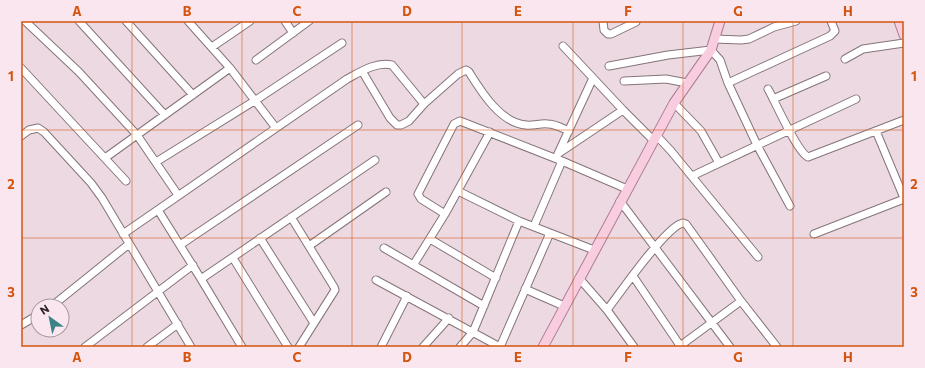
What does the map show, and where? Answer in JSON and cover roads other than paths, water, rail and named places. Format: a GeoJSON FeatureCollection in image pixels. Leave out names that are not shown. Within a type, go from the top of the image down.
{"type":"FeatureCollection","features":[{"type":"Feature","properties":{"kind":"main road"},"geometry":{"type":"LineString","coordinates":[[543,347],[654,137],[687,83],[711,50],[720,21]]}},
{"type":"Feature","properties":{"kind":"main road"},"geometry":{"type":"LineString","coordinates":[[899,21],[904,35]]}},
{"type":"Feature","properties":{"kind":"street"},"geometry":{"type":"LineString","coordinates":[[79,21],[165,115]]}},
{"type":"Feature","properties":{"kind":"street"},"geometry":{"type":"LineString","coordinates":[[126,21],[193,95]]}},
{"type":"Feature","properties":{"kind":"street"},"geometry":{"type":"LineString","coordinates":[[188,21],[230,68],[276,128]]}},
{"type":"Feature","properties":{"kind":"street"},"geometry":{"type":"LineString","coordinates":[[212,47],[250,21]]}},
{"type":"Feature","properties":{"kind":"street"},"geometry":{"type":"LineString","coordinates":[[284,21],[293,33]]}},
{"type":"Feature","properties":{"kind":"street"},"geometry":{"type":"LineString","coordinates":[[256,60],[309,21]]}},
{"type":"Feature","properties":{"kind":"street"},"geometry":{"type":"LineString","coordinates":[[603,21],[604,30],[608,34],[636,22]]}},
{"type":"Feature","properties":{"kind":"street"},"geometry":{"type":"LineString","coordinates":[[714,39],[749,39],[774,27],[796,21]]}},
{"type":"Feature","properties":{"kind":"street"},"geometry":{"type":"LineString","coordinates":[[728,83],[830,36],[835,31],[831,21]]}},
{"type":"Feature","properties":{"kind":"street"},"geometry":{"type":"LineString","coordinates":[[31,23],[137,135],[178,196]]}},
{"type":"Feature","properties":{"kind":"street"},"geometry":{"type":"LineString","coordinates":[[156,162],[256,100],[342,43]]}},
{"type":"Feature","properties":{"kind":"street"},"geometry":{"type":"LineString","coordinates":[[845,59],[863,49],[904,43]]}},
{"type":"Feature","properties":{"kind":"street"},"geometry":{"type":"LineString","coordinates":[[563,46],[623,110],[654,137],[692,176],[758,257]]}},
{"type":"Feature","properties":{"kind":"street"},"geometry":{"type":"LineString","coordinates":[[609,66],[668,55],[711,50],[720,60],[728,83],[757,146],[790,206]]}},
{"type":"Feature","properties":{"kind":"street"},"geometry":{"type":"LineString","coordinates":[[123,234],[347,78],[362,70],[378,65],[392,65],[424,104]]}},
{"type":"Feature","properties":{"kind":"street"},"geometry":{"type":"LineString","coordinates":[[21,68],[126,181]]}},
{"type":"Feature","properties":{"kind":"street"},"geometry":{"type":"LineString","coordinates":[[105,158],[230,68]]}},
{"type":"Feature","properties":{"kind":"street"},"geometry":{"type":"LineString","coordinates":[[362,70],[390,118],[397,125],[401,125],[409,121],[424,104],[462,71],[466,70],[469,72],[485,97],[501,113],[518,124],[527,126],[553,124],[569,131]]}},
{"type":"Feature","properties":{"kind":"street"},"geometry":{"type":"LineString","coordinates":[[773,99],[826,76]]}},
{"type":"Feature","properties":{"kind":"street"},"geometry":{"type":"LineString","coordinates":[[534,226],[569,131],[593,78]]}},
{"type":"Feature","properties":{"kind":"street"},"geometry":{"type":"LineString","coordinates":[[624,81],[666,79],[687,83]]}},
{"type":"Feature","properties":{"kind":"street"},"geometry":{"type":"LineString","coordinates":[[768,89],[803,154],[808,157],[904,120]]}},
{"type":"Feature","properties":{"kind":"street"},"geometry":{"type":"LineString","coordinates":[[692,176],[856,99]]}},
{"type":"Feature","properties":{"kind":"street"},"geometry":{"type":"LineString","coordinates":[[674,103],[702,131],[719,163]]}},
{"type":"Feature","properties":{"kind":"street"},"geometry":{"type":"LineString","coordinates":[[559,157],[623,110]]}},
{"type":"Feature","properties":{"kind":"street"},"geometry":{"type":"LineString","coordinates":[[445,214],[421,199],[418,194],[454,124],[463,121],[559,157],[627,189]]}},
{"type":"Feature","properties":{"kind":"street"},"geometry":{"type":"LineString","coordinates":[[180,245],[358,125]]}},
{"type":"Feature","properties":{"kind":"street"},"geometry":{"type":"LineString","coordinates":[[21,136],[33,128],[38,128],[44,132],[91,183],[102,198],[159,291],[191,347]]}},
{"type":"Feature","properties":{"kind":"street"},"geometry":{"type":"LineString","coordinates":[[814,234],[904,198],[876,131]]}},
{"type":"Feature","properties":{"kind":"street"},"geometry":{"type":"LineString","coordinates":[[414,264],[445,214],[490,132]]}},
{"type":"Feature","properties":{"kind":"street"},"geometry":{"type":"LineString","coordinates":[[201,279],[375,160]]}},
{"type":"Feature","properties":{"kind":"street"},"geometry":{"type":"LineString","coordinates":[[458,191],[519,221],[594,250]]}},
{"type":"Feature","properties":{"kind":"street"},"geometry":{"type":"LineString","coordinates":[[309,246],[386,192]]}},
{"type":"Feature","properties":{"kind":"street"},"geometry":{"type":"LineString","coordinates":[[620,201],[730,347]]}},
{"type":"Feature","properties":{"kind":"street"},"geometry":{"type":"LineString","coordinates":[[158,210],[242,347]]}},
{"type":"Feature","properties":{"kind":"street"},"geometry":{"type":"LineString","coordinates":[[291,218],[335,290],[299,347]]}},
{"type":"Feature","properties":{"kind":"street"},"geometry":{"type":"LineString","coordinates":[[460,347],[473,332],[519,221]]}},
{"type":"Feature","properties":{"kind":"street"},"geometry":{"type":"LineString","coordinates":[[607,310],[654,248],[678,225],[684,223],[777,347]]}},
{"type":"Feature","properties":{"kind":"street"},"geometry":{"type":"LineString","coordinates":[[376,280],[449,318],[500,347],[550,233]]}},
{"type":"Feature","properties":{"kind":"street"},"geometry":{"type":"LineString","coordinates":[[260,238],[314,324]]}},
{"type":"Feature","properties":{"kind":"street"},"geometry":{"type":"LineString","coordinates":[[430,239],[496,278]]}},
{"type":"Feature","properties":{"kind":"street"},"geometry":{"type":"LineString","coordinates":[[62,298],[129,244]]}},
{"type":"Feature","properties":{"kind":"street"},"geometry":{"type":"LineString","coordinates":[[384,248],[414,264],[484,306]]}},
{"type":"Feature","properties":{"kind":"street"},"geometry":{"type":"LineString","coordinates":[[232,258],[288,347]]}},
{"type":"Feature","properties":{"kind":"street"},"geometry":{"type":"LineString","coordinates":[[85,347],[193,265]]}},
{"type":"Feature","properties":{"kind":"street"},"geometry":{"type":"LineString","coordinates":[[633,276],[681,347],[741,301]]}},
{"type":"Feature","properties":{"kind":"street"},"geometry":{"type":"LineString","coordinates":[[579,278],[607,310],[634,347]]}},
{"type":"Feature","properties":{"kind":"street"},"geometry":{"type":"LineString","coordinates":[[525,289],[564,306]]}},
{"type":"Feature","properties":{"kind":"street"},"geometry":{"type":"LineString","coordinates":[[381,347],[407,296]]}},
{"type":"Feature","properties":{"kind":"street"},"geometry":{"type":"LineString","coordinates":[[423,347],[449,318]]}},
{"type":"Feature","properties":{"kind":"street"},"geometry":{"type":"LineString","coordinates":[[21,325],[30,320]]}},
{"type":"Feature","properties":{"kind":"street"},"geometry":{"type":"LineString","coordinates":[[150,346],[178,324]]}}]}
